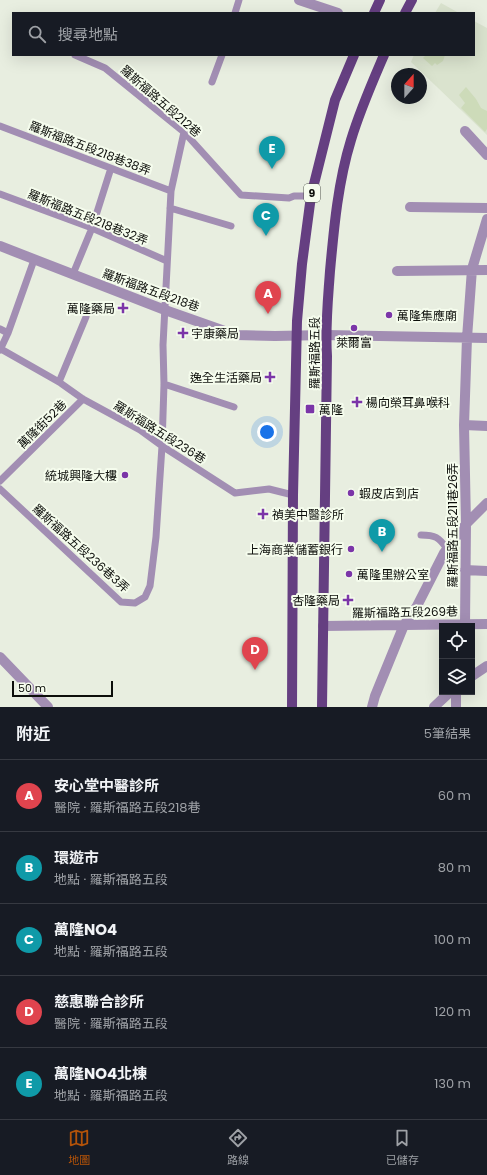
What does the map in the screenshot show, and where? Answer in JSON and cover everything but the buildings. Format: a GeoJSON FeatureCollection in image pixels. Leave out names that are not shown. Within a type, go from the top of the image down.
{"type":"FeatureCollection","features":[{"type":"Feature","properties":{"kind":"main road"},"geometry":{"type":"LineString","coordinates":[[374,12],[380,0]]}},
{"type":"Feature","properties":{"kind":"main road"},"geometry":{"type":"LineString","coordinates":[[406,12],[412,0]]}},
{"type":"Feature","properties":{"kind":"main road","name":"羅斯福路五段"},"geometry":{"type":"LineString","coordinates":[[292,707],[293,496],[297,336],[302,264],[311,196],[335,100],[354,56]]}},
{"type":"Feature","properties":{"kind":"main road","name":"羅斯福路五段"},"geometry":{"type":"LineString","coordinates":[[322,707],[327,356],[326,335],[328,292],[336,208],[351,141],[366,94],[384,56]]}},
{"type":"Feature","properties":{"kind":"street"},"geometry":{"type":"LineString","coordinates":[[299,0],[335,12]]}},
{"type":"Feature","properties":{"kind":"street"},"geometry":{"type":"LineString","coordinates":[[465,131],[487,155]]}},
{"type":"Feature","properties":{"kind":"street"},"geometry":{"type":"LineString","coordinates":[[410,207],[487,208]]}},
{"type":"Feature","properties":{"kind":"street","name":"羅斯福路五段211巷26弄"},"geometry":{"type":"LineString","coordinates":[[465,623],[466,524],[464,425],[467,338],[472,269],[487,219]]}},
{"type":"Feature","properties":{"kind":"street","name":"羅斯福路五段218巷"},"geometry":{"type":"LineString","coordinates":[[0,246],[165,310],[236,335],[487,338]]}},
{"type":"Feature","properties":{"kind":"street"},"geometry":{"type":"LineString","coordinates":[[397,271],[487,270]]}},
{"type":"Feature","properties":{"kind":"street"},"geometry":{"type":"LineString","coordinates":[[464,425],[487,426]]}},
{"type":"Feature","properties":{"kind":"street"},"geometry":{"type":"LineString","coordinates":[[372,707],[375,696],[404,625],[417,606],[448,548],[466,524],[487,503]]}},
{"type":"Feature","properties":{"kind":"street"},"geometry":{"type":"LineString","coordinates":[[465,570],[487,571]]}},
{"type":"Feature","properties":{"kind":"street","name":"羅斯福路五段269巷"},"geometry":{"type":"LineString","coordinates":[[323,626],[439,624]]}},
{"type":"Feature","properties":{"kind":"street","name":"羅斯福路五段269巷"},"geometry":{"type":"LineString","coordinates":[[475,624],[487,624]]}},
{"type":"Feature","properties":{"kind":"street"},"geometry":{"type":"LineString","coordinates":[[0,657],[48,707]]}},
{"type":"Feature","properties":{"kind":"street"},"geometry":{"type":"LineString","coordinates":[[475,674],[487,666]]}},
{"type":"Feature","properties":{"kind":"street"},"geometry":{"type":"LineString","coordinates":[[434,707],[447,695]]}},
{"type":"Feature","properties":{"kind":"street"},"geometry":{"type":"LineString","coordinates":[[456,695],[456,707]]}},
{"type":"Feature","properties":{"kind":"lane"},"geometry":{"type":"LineString","coordinates":[[235,12],[239,0]]}},
{"type":"Feature","properties":{"kind":"lane","name":"羅斯福路五段212巷"},"geometry":{"type":"LineString","coordinates":[[77,56],[105,68],[184,132],[241,194],[289,198],[294,196],[311,196]]}},
{"type":"Feature","properties":{"kind":"lane"},"geometry":{"type":"LineString","coordinates":[[212,82],[222,56]]}},
{"type":"Feature","properties":{"kind":"lane","name":"羅斯福路五段218巷38弄"},"geometry":{"type":"LineString","coordinates":[[0,126],[171,191]]}},
{"type":"Feature","properties":{"kind":"lane","name":"羅斯福路五段236巷3弄"},"geometry":{"type":"LineString","coordinates":[[0,489],[121,602],[135,603],[146,597],[150,586],[156,537],[162,446],[164,384],[163,345],[171,191],[184,132]]}},
{"type":"Feature","properties":{"kind":"lane"},"geometry":{"type":"LineString","coordinates":[[73,274],[92,228],[111,168]]}},
{"type":"Feature","properties":{"kind":"lane","name":"羅斯福路五段218巷32弄"},"geometry":{"type":"LineString","coordinates":[[0,194],[92,228],[167,261]]}},
{"type":"Feature","properties":{"kind":"lane"},"geometry":{"type":"LineString","coordinates":[[170,208],[231,226]]}},
{"type":"Feature","properties":{"kind":"lane"},"geometry":{"type":"LineString","coordinates":[[1,349],[34,260]]}},
{"type":"Feature","properties":{"kind":"lane"},"geometry":{"type":"LineString","coordinates":[[59,382],[86,317]]}},
{"type":"Feature","properties":{"kind":"lane"},"geometry":{"type":"LineString","coordinates":[[0,329],[8,333]]}},
{"type":"Feature","properties":{"kind":"lane","name":"羅斯福路五段236巷"},"geometry":{"type":"LineString","coordinates":[[1,349],[59,382],[82,399],[140,430],[235,493],[269,489],[293,496]]}},
{"type":"Feature","properties":{"kind":"lane"},"geometry":{"type":"LineString","coordinates":[[164,384],[234,407]]}},
{"type":"Feature","properties":{"kind":"lane","name":"萬隆街52巷"},"geometry":{"type":"LineString","coordinates":[[0,481],[82,399]]}},
{"type":"Feature","properties":{"kind":"lane"},"geometry":{"type":"LineString","coordinates":[[422,535],[432,535],[441,540],[448,548]]}},
{"type":"Feature","properties":{"kind":"shaded area"},"geometry":{"type":"Polygon","coordinates":[[[441,3],[457,12],[436,12],[441,3]]]}},
{"type":"Feature","properties":{"kind":"shaded area"},"geometry":{"type":"Polygon","coordinates":[[[475,22],[487,28],[487,135],[427,77],[427,68],[417,68],[411,62],[414,56],[475,56],[475,22]]]}},
{"type":"Feature","properties":{"kind":"shaded area"},"geometry":{"type":"Polygon","coordinates":[[[425,56],[445,56],[443,61],[437,65],[435,63],[432,66],[423,58],[425,56]]]}},
{"type":"Feature","properties":{"kind":"shaded area"},"geometry":{"type":"Polygon","coordinates":[[[466,87],[481,108],[487,111],[487,129],[485,132],[461,108],[465,103],[459,95],[466,87]]]}},
{"type":"Feature","properties":{"kind":"place","name":"萬隆NO4北棟"},"geometry":{"type":"Point","coordinates":[272,169]}},
{"type":"Feature","properties":{"kind":"place","name":"萬隆NO4"},"geometry":{"type":"Point","coordinates":[266,236]}},
{"type":"Feature","properties":{"kind":"place","name":"萬隆藥局"},"geometry":{"type":"Point","coordinates":[123,308]}},
{"type":"Feature","properties":{"kind":"place","name":"安心堂中醫診所"},"geometry":{"type":"Point","coordinates":[268,314]}},
{"type":"Feature","properties":{"kind":"place","name":"萬隆集應廟"},"geometry":{"type":"Point","coordinates":[389,315]}},
{"type":"Feature","properties":{"kind":"place","name":"萊爾富"},"geometry":{"type":"Point","coordinates":[354,328]}},
{"type":"Feature","properties":{"kind":"place","name":"宇康藥局"},"geometry":{"type":"Point","coordinates":[183,333]}},
{"type":"Feature","properties":{"kind":"place","name":"逸全生活藥局"},"geometry":{"type":"Point","coordinates":[270,377]}},
{"type":"Feature","properties":{"kind":"place","name":"楊向榮耳鼻喉科"},"geometry":{"type":"Point","coordinates":[357,402]}},
{"type":"Feature","properties":{"kind":"place","name":"萬隆"},"geometry":{"type":"Point","coordinates":[310,409]}},
{"type":"Feature","properties":{"kind":"place","name":"統城興隆大樓"},"geometry":{"type":"Point","coordinates":[125,475]}},
{"type":"Feature","properties":{"kind":"place","name":"蝦皮店到店"},"geometry":{"type":"Point","coordinates":[351,493]}},
{"type":"Feature","properties":{"kind":"place","name":"禎美中醫診所"},"geometry":{"type":"Point","coordinates":[263,514]}},
{"type":"Feature","properties":{"kind":"place","name":"上海商業儲蓄銀行"},"geometry":{"type":"Point","coordinates":[351,549]}},
{"type":"Feature","properties":{"kind":"place","name":"環遊市"},"geometry":{"type":"Point","coordinates":[382,552]}},
{"type":"Feature","properties":{"kind":"place","name":"萬隆里辦公室"},"geometry":{"type":"Point","coordinates":[349,574]}},
{"type":"Feature","properties":{"kind":"place","name":"杏隆藥局"},"geometry":{"type":"Point","coordinates":[348,600]}},
{"type":"Feature","properties":{"kind":"place","name":"慈惠聯合診所"},"geometry":{"type":"Point","coordinates":[255,670]}}]}
